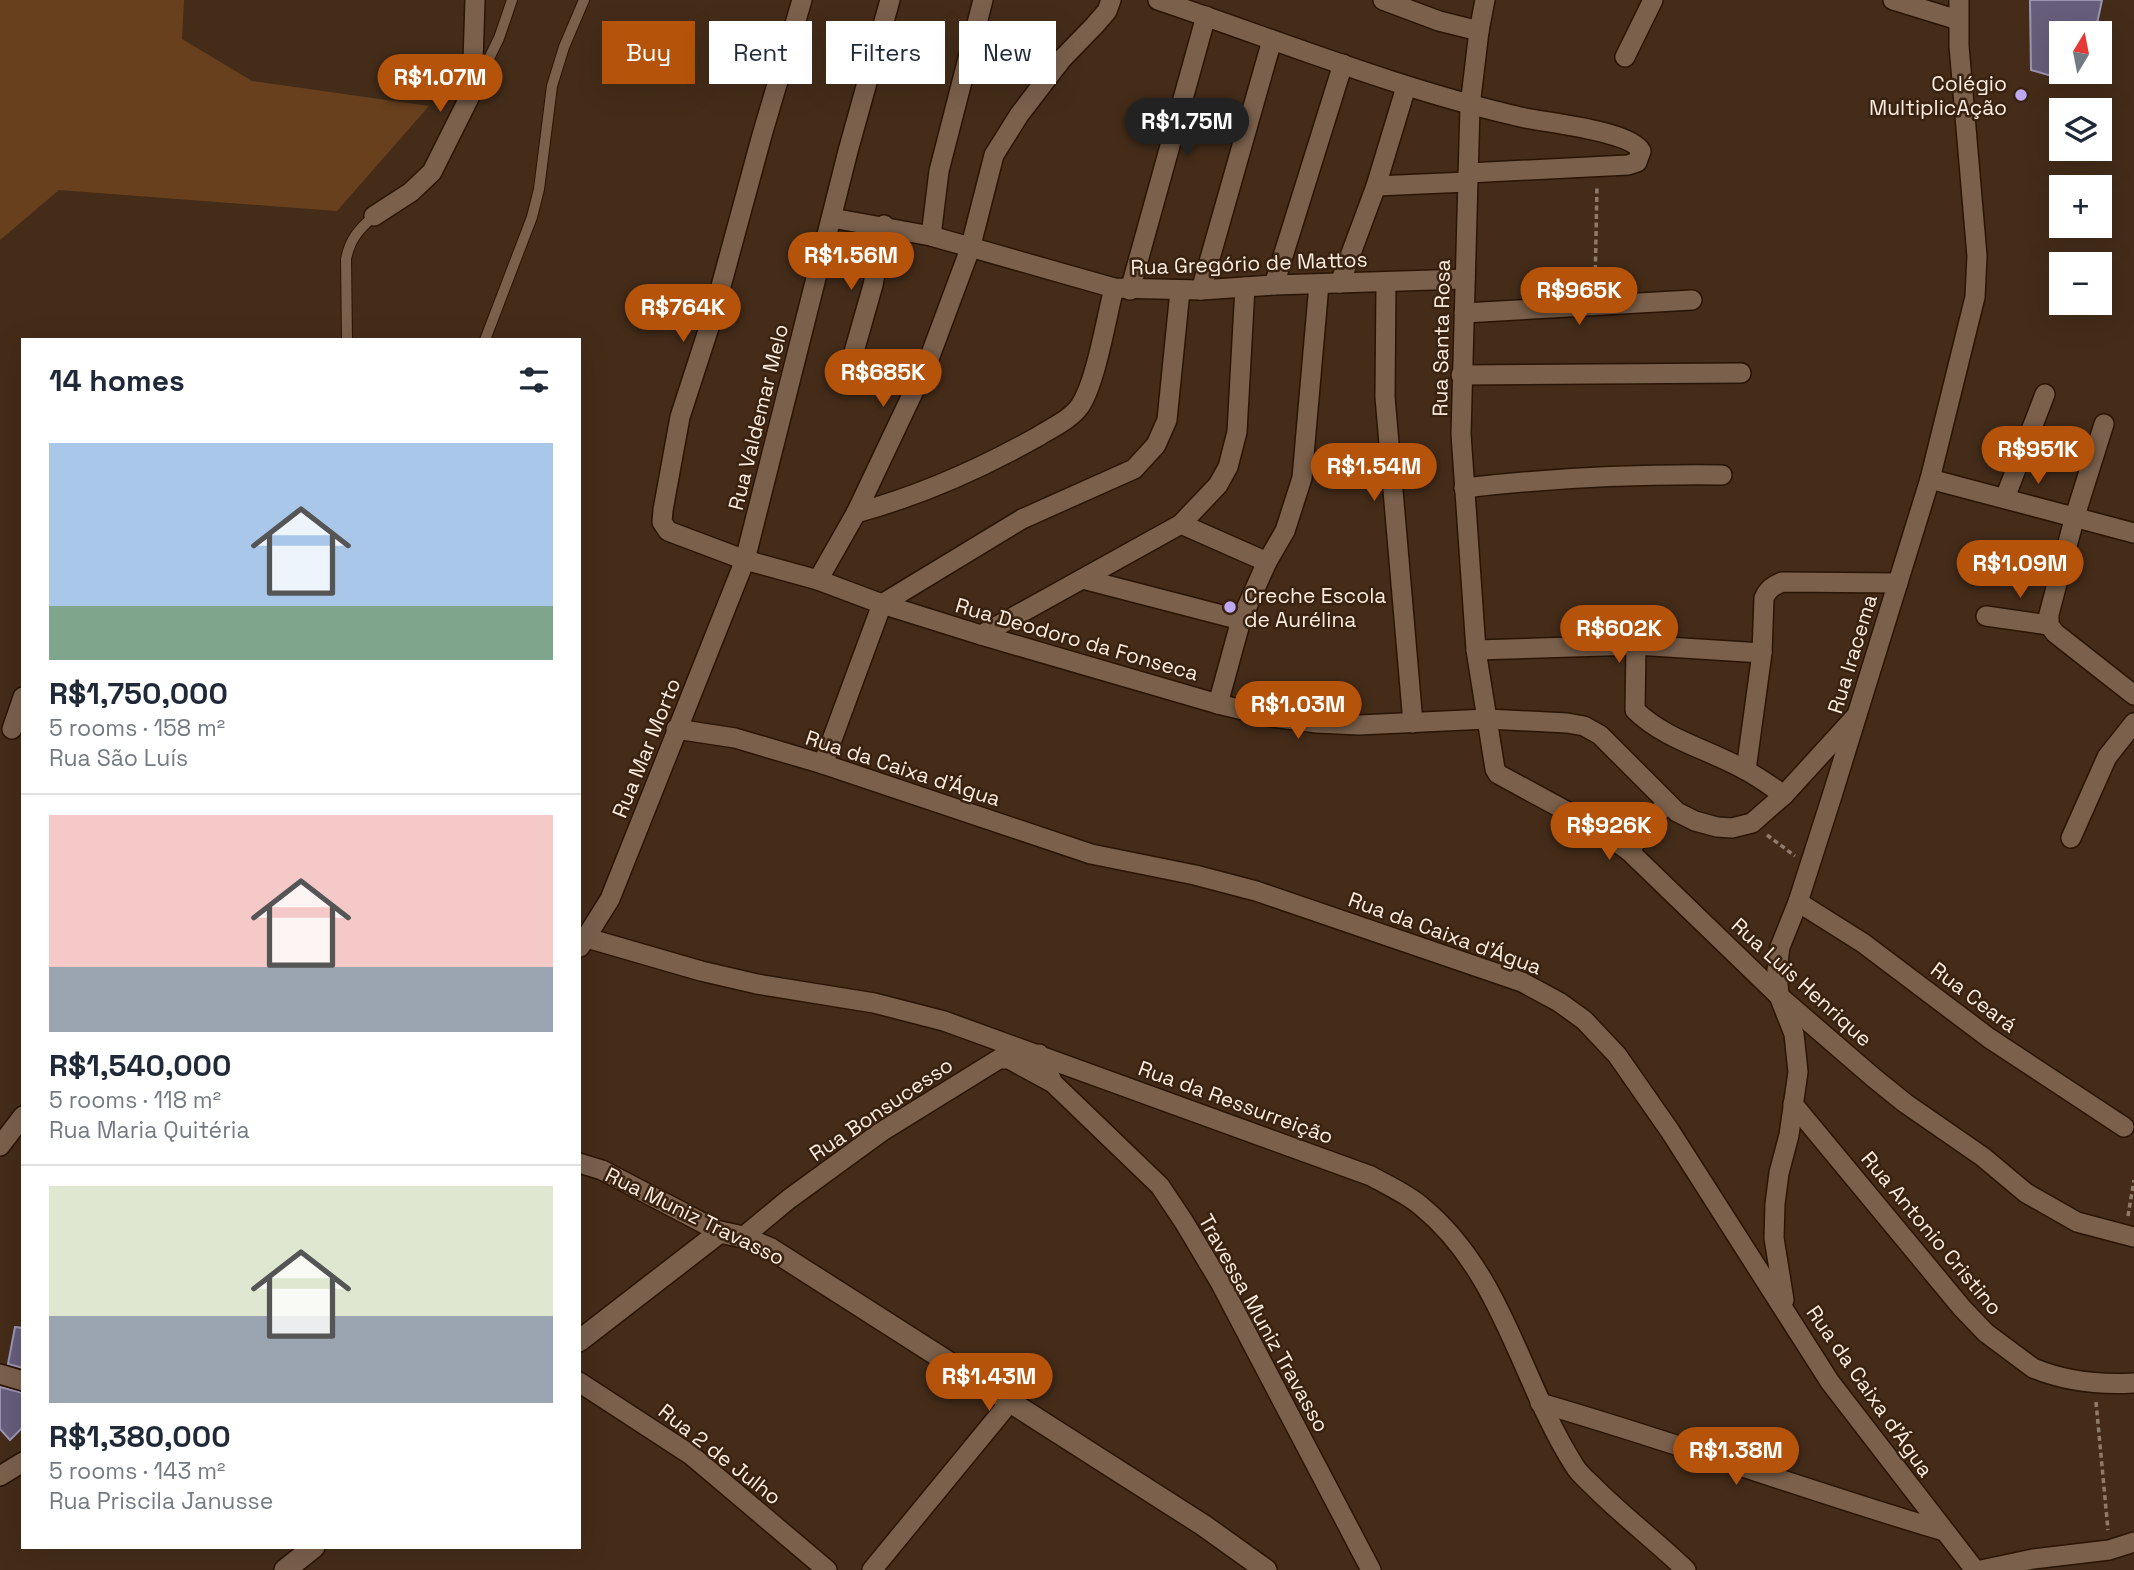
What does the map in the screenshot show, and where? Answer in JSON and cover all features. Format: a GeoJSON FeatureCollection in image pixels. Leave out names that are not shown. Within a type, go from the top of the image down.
{"type":"FeatureCollection","features":[{"type":"Feature","properties":{"kind":"street"},"geometry":{"type":"LineString","coordinates":[[374,216],[411,192],[432,172],[446,149],[472,92],[475,0]]}},
{"type":"Feature","properties":{"kind":"street","name":"Rua Deodoro da Fonseca"},"geometry":{"type":"LineString","coordinates":[[802,0],[714,313],[680,417],[662,522],[664,528],[674,535],[745,560],[818,580],[882,604],[981,635],[1217,704],[1272,717],[1317,723],[1413,723],[1488,719],[1584,726],[1600,736],[1677,812],[1717,827],[1732,828],[1752,823]]}},
{"type":"Feature","properties":{"kind":"street","name":"Rua Valdemar Melo"},"geometry":{"type":"LineString","coordinates":[[745,560],[890,0]]}},
{"type":"Feature","properties":{"kind":"street"},"geometry":{"type":"LineString","coordinates":[[931,236],[939,171],[983,0]]}},
{"type":"Feature","properties":{"kind":"street"},"geometry":{"type":"LineString","coordinates":[[818,580],[856,513],[929,359],[970,249],[994,155],[1005,135],[1062,60],[1107,10],[1111,0]]}},
{"type":"Feature","properties":{"kind":"street"},"geometry":{"type":"LineString","coordinates":[[1158,0],[1406,87],[1470,106],[1600,131],[1633,142],[1641,151],[1637,162],[1628,165],[1376,186]]}},
{"type":"Feature","properties":{"kind":"street"},"geometry":{"type":"LineString","coordinates":[[1383,0],[1439,21],[1479,31]]}},
{"type":"Feature","properties":{"kind":"street","name":"Rua Santa Rosa"},"geometry":{"type":"LineString","coordinates":[[1485,0],[1470,106],[1461,375],[1464,488],[1476,650],[1488,719]]}},
{"type":"Feature","properties":{"kind":"street"},"geometry":{"type":"LineString","coordinates":[[1625,57],[1653,0]]}},
{"type":"Feature","properties":{"kind":"street"},"geometry":{"type":"LineString","coordinates":[[1893,0],[1958,10]]}},
{"type":"Feature","properties":{"kind":"street","name":"Rua Iracema"},"geometry":{"type":"LineString","coordinates":[[1788,1315],[1778,1274],[1774,1238],[1779,1173],[1798,1072],[1794,1034],[1779,996],[1777,971],[1780,947],[1832,799],[1930,479],[1975,297],[1975,230],[1958,10]]}},
{"type":"Feature","properties":{"kind":"street"},"geometry":{"type":"LineString","coordinates":[[856,513],[908,497],[996,460],[1065,421],[1079,408],[1089,389],[1122,289],[1206,16]]}},
{"type":"Feature","properties":{"kind":"street"},"geometry":{"type":"LineString","coordinates":[[1201,290],[1272,40]]}},
{"type":"Feature","properties":{"kind":"street"},"geometry":{"type":"LineString","coordinates":[[1275,285],[1343,64]]}},
{"type":"Feature","properties":{"kind":"street"},"geometry":{"type":"LineString","coordinates":[[1340,283],[1376,186],[1406,87]]}},
{"type":"Feature","properties":{"kind":"street","name":"Rua Gregório de Mattos"},"geometry":{"type":"LineString","coordinates":[[832,218],[884,225],[931,236],[1122,289],[1180,291],[1465,279]]}},
{"type":"Feature","properties":{"kind":"street"},"geometry":{"type":"LineString","coordinates":[[850,366],[873,285],[884,225]]}},
{"type":"Feature","properties":{"kind":"street"},"geometry":{"type":"LineString","coordinates":[[1386,282],[1385,397],[1413,723]]}},
{"type":"Feature","properties":{"kind":"street"},"geometry":{"type":"LineString","coordinates":[[1217,704],[1241,621],[1267,562],[1285,531],[1302,478],[1319,284]]}},
{"type":"Feature","properties":{"kind":"street"},"geometry":{"type":"LineString","coordinates":[[981,635],[1181,524],[1217,485],[1228,467],[1237,432],[1245,287]]}},
{"type":"Feature","properties":{"kind":"street"},"geometry":{"type":"LineString","coordinates":[[823,764],[882,604],[1022,519],[1134,469],[1156,445],[1167,421],[1180,291]]}},
{"type":"Feature","properties":{"kind":"street"},"geometry":{"type":"LineString","coordinates":[[1464,313],[1692,300]]}},
{"type":"Feature","properties":{"kind":"street"},"geometry":{"type":"LineString","coordinates":[[1461,375],[1741,373]]}},
{"type":"Feature","properties":{"kind":"street"},"geometry":{"type":"LineString","coordinates":[[2006,498],[2045,394]]}},
{"type":"Feature","properties":{"kind":"street"},"geometry":{"type":"LineString","coordinates":[[2104,424],[2075,516],[2049,614],[2049,625],[2055,633],[2134,695]]}},
{"type":"Feature","properties":{"kind":"street"},"geometry":{"type":"LineString","coordinates":[[1464,488],[1538,480],[1643,474],[1722,475]]}},
{"type":"Feature","properties":{"kind":"street"},"geometry":{"type":"LineString","coordinates":[[1930,479],[2134,533]]}},
{"type":"Feature","properties":{"kind":"street"},"geometry":{"type":"LineString","coordinates":[[1181,524],[1267,562]]}},
{"type":"Feature","properties":{"kind":"street","name":"Rua Mar Morto"},"geometry":{"type":"LineString","coordinates":[[583,942],[610,899],[676,729],[722,624],[745,560]]}},
{"type":"Feature","properties":{"kind":"street"},"geometry":{"type":"LineString","coordinates":[[1083,579],[1241,621]]}},
{"type":"Feature","properties":{"kind":"street"},"geometry":{"type":"LineString","coordinates":[[1746,770],[1762,653],[1764,598],[1767,591],[1782,582],[1898,583]]}},
{"type":"Feature","properties":{"kind":"street"},"geometry":{"type":"LineString","coordinates":[[1986,616],[2049,625]]}},
{"type":"Feature","properties":{"kind":"street"},"geometry":{"type":"LineString","coordinates":[[1476,650],[1636,645],[1762,653]]}},
{"type":"Feature","properties":{"kind":"street"},"geometry":{"type":"LineString","coordinates":[[1636,645],[1635,710],[1644,719],[1746,770],[1784,795]]}},
{"type":"Feature","properties":{"kind":"street"},"geometry":{"type":"LineString","coordinates":[[11,729],[21,702]]}},
{"type":"Feature","properties":{"kind":"street"},"geometry":{"type":"LineString","coordinates":[[1752,823],[1784,795],[1857,715]]}},
{"type":"Feature","properties":{"kind":"street","name":"Rua Luis Henrique"},"geometry":{"type":"LineString","coordinates":[[1488,719],[1498,774],[1592,825],[1629,851],[1779,996],[1905,1103],[1983,1157],[2026,1193],[2077,1222],[2129,1237]]}},
{"type":"Feature","properties":{"kind":"street"},"geometry":{"type":"LineString","coordinates":[[2071,838],[2107,757],[2134,723]]}},
{"type":"Feature","properties":{"kind":"street","name":"Rua da Caixa d'Água"},"geometry":{"type":"LineString","coordinates":[[676,729],[735,738],[823,764],[1091,854],[1195,875],[1256,891],[1522,982],[1559,1002],[1584,1020],[1617,1055],[1670,1131],[1830,1382],[1975,1570]]}},
{"type":"Feature","properties":{"kind":"street"},"geometry":{"type":"LineString","coordinates":[[1629,851],[1667,802]]}},
{"type":"Feature","properties":{"kind":"street","name":"Rua Ceará"},"geometry":{"type":"LineString","coordinates":[[1798,902],[1863,943],[1989,1038],[2124,1127]]}},
{"type":"Feature","properties":{"kind":"street","name":"Rua da Ressurreição"},"geometry":{"type":"LineString","coordinates":[[583,942],[746,981],[874,1003],[944,1021],[1371,1176],[1421,1205],[1481,1274],[1501,1311],[1540,1403],[1576,1468],[1607,1500],[1686,1570]]}},
{"type":"Feature","properties":{"kind":"street","name":"Travessa Muniz Travasso"},"geometry":{"type":"LineString","coordinates":[[1039,1054],[1053,1083],[1160,1186],[1184,1222],[1221,1284],[1371,1570]]}},
{"type":"Feature","properties":{"kind":"street","name":"Rua Bonsucesso"},"geometry":{"type":"LineString","coordinates":[[743,1237],[789,1199],[881,1132],[999,1059],[1009,1059],[1053,1083]]}},
{"type":"Feature","properties":{"kind":"street","name":"Rua Antonio Cristino"},"geometry":{"type":"LineString","coordinates":[[1793,1104],[1962,1308],[1986,1333],[2033,1368],[2094,1383],[2134,1383]]}},
{"type":"Feature","properties":{"kind":"street"},"geometry":{"type":"LineString","coordinates":[[0,1146],[21,1119]]}},
{"type":"Feature","properties":{"kind":"street","name":"Rua Muniz Travasso"},"geometry":{"type":"LineString","coordinates":[[581,1164],[602,1170],[720,1233],[743,1237],[771,1249],[1203,1525],[1266,1570]]}},
{"type":"Feature","properties":{"kind":"street"},"geometry":{"type":"LineString","coordinates":[[581,1339],[720,1233]]}},
{"type":"Feature","properties":{"kind":"street"},"geometry":{"type":"LineString","coordinates":[[0,1374],[21,1380]]}},
{"type":"Feature","properties":{"kind":"street","name":"Rua 2 de Julho"},"geometry":{"type":"LineString","coordinates":[[581,1383],[691,1455],[827,1570]]}},
{"type":"Feature","properties":{"kind":"street"},"geometry":{"type":"LineString","coordinates":[[872,1570],[1010,1402]]}},
{"type":"Feature","properties":{"kind":"street"},"geometry":{"type":"LineString","coordinates":[[1540,1403],[1665,1440],[1798,1486],[1944,1531]]}},
{"type":"Feature","properties":{"kind":"street"},"geometry":{"type":"LineString","coordinates":[[0,1476],[21,1463]]}},
{"type":"Feature","properties":{"kind":"street"},"geometry":{"type":"LineString","coordinates":[[1981,1570],[2033,1559],[2109,1550],[2134,1542]]}},
{"type":"Feature","properties":{"kind":"street"},"geometry":{"type":"LineString","coordinates":[[285,1570],[311,1549]]}},
{"type":"Feature","properties":{"kind":"lane"},"geometry":{"type":"LineString","coordinates":[[472,92],[499,38],[512,0]]}},
{"type":"Feature","properties":{"kind":"lane"},"geometry":{"type":"LineString","coordinates":[[486,338],[532,217],[539,189],[552,86],[564,47],[584,0]]}},
{"type":"Feature","properties":{"kind":"lane"},"geometry":{"type":"LineString","coordinates":[[346,338],[345,258],[354,234],[374,216]]}},
{"type":"Feature","properties":{"kind":"path"},"geometry":{"type":"LineString","coordinates":[[1594,306],[1598,167]]}},
{"type":"Feature","properties":{"kind":"path"},"geometry":{"type":"LineString","coordinates":[[1752,823],[1808,865]]}},
{"type":"Feature","properties":{"kind":"path"},"geometry":{"type":"LineString","coordinates":[[2129,1237],[2134,1180]]}},
{"type":"Feature","properties":{"kind":"path"},"geometry":{"type":"LineString","coordinates":[[2094,1383],[2109,1550]]}},
{"type":"Feature","properties":{"kind":"shaded area"},"geometry":{"type":"Polygon","coordinates":[[[0,0],[184,0],[182,39],[252,81],[429,106],[337,211],[59,190],[0,240],[0,0]]]}},
{"type":"Feature","properties":{"kind":"building"},"geometry":{"type":"Polygon","coordinates":[[[2030,0],[2102,0],[2098,21],[2049,21],[2049,75],[2031,70],[2030,0]]]}},
{"type":"Feature","properties":{"kind":"building"},"geometry":{"type":"Polygon","coordinates":[[[15,1327],[21,1328],[21,1367],[8,1364],[15,1327]]]}},
{"type":"Feature","properties":{"kind":"building"},"geometry":{"type":"Polygon","coordinates":[[[0,1387],[21,1392],[21,1429],[10,1440],[0,1429],[0,1387]]]}},
{"type":"Feature","properties":{"kind":"place","name":"Colégio MultiplicAção"},"geometry":{"type":"Point","coordinates":[2021,95]}},
{"type":"Feature","properties":{"kind":"place","name":"Creche Escola de Aurélina"},"geometry":{"type":"Point","coordinates":[1230,607]}}]}
